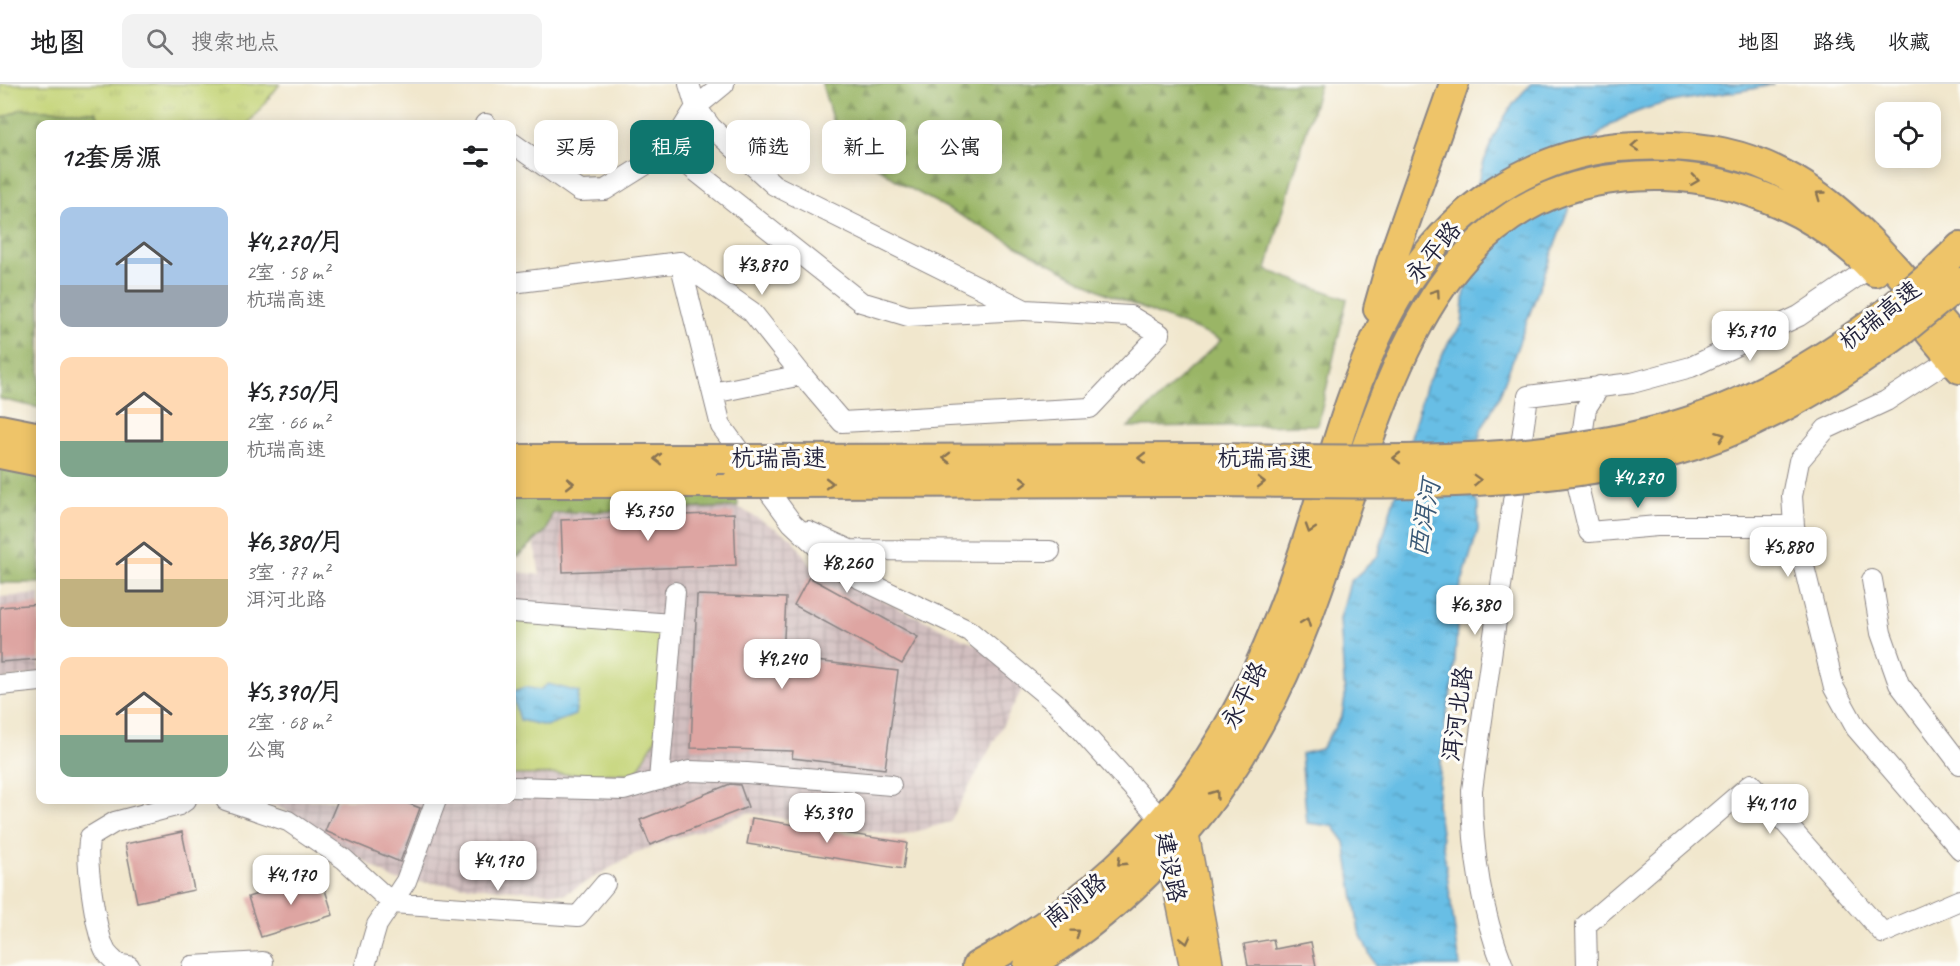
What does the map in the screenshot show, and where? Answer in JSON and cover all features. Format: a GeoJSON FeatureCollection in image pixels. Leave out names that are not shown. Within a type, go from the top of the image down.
{"type":"FeatureCollection","features":[{"type":"Feature","properties":{"kind":"highway"},"geometry":{"type":"LineString","coordinates":[[1349,496],[1360,373],[1391,262],[1454,84]]}},
{"type":"Feature","properties":{"kind":"highway","name":"永平路"},"geometry":{"type":"LineString","coordinates":[[1173,836],[1255,676],[1297,570],[1360,373],[1378,330],[1400,290],[1425,255],[1452,225],[1482,200],[1512,180],[1577,154],[1642,145],[1675,146],[1738,156],[1767,166],[1797,179],[1833,205],[1871,267],[1958,356]]}},
{"type":"Feature","properties":{"kind":"highway","name":"永平路"},"geometry":{"type":"LineString","coordinates":[[1173,836],[1244,751],[1284,675],[1312,605],[1384,396],[1406,344],[1438,290],[1474,247],[1500,225],[1527,207],[1584,184],[1643,176],[1673,177],[1729,186],[1782,205],[1821,226],[1856,240],[1958,356]]}},
{"type":"Feature","properties":{"kind":"highway","name":"杭瑞高速"},"geometry":{"type":"LineString","coordinates":[[516,483],[770,483],[1202,470],[1509,454],[1664,442],[1795,376],[1839,348],[1894,322],[1946,284],[1960,247]]}},
{"type":"Feature","properties":{"kind":"highway"},"geometry":{"type":"LineString","coordinates":[[0,429],[36,436]]}},
{"type":"Feature","properties":{"kind":"highway"},"geometry":{"type":"LineString","coordinates":[[0,454],[36,461]]}},
{"type":"Feature","properties":{"kind":"highway","name":"杭瑞高速"},"geometry":{"type":"LineString","coordinates":[[516,459],[751,459],[1202,470]]}},
{"type":"Feature","properties":{"kind":"highway","name":"南涧路"},"geometry":{"type":"LineString","coordinates":[[977,966],[1027,937],[1173,836]]}},
{"type":"Feature","properties":{"kind":"highway","name":"南涧路"},"geometry":{"type":"LineString","coordinates":[[1028,966],[1100,915],[1173,836]]}},
{"type":"Feature","properties":{"kind":"main road","name":"建设路"},"geometry":{"type":"LineString","coordinates":[[1173,836],[1192,966]]}},
{"type":"Feature","properties":{"kind":"main road","name":"建设路"},"geometry":{"type":"LineString","coordinates":[[1173,836],[1211,966]]}},
{"type":"Feature","properties":{"kind":"street"},"geometry":{"type":"LineString","coordinates":[[689,84],[696,107],[711,127],[774,185],[1025,310]]}},
{"type":"Feature","properties":{"kind":"street"},"geometry":{"type":"LineString","coordinates":[[688,120],[696,107],[724,84]]}},
{"type":"Feature","properties":{"kind":"street"},"geometry":{"type":"LineString","coordinates":[[516,145],[580,191],[605,190],[631,174]]}},
{"type":"Feature","properties":{"kind":"street"},"geometry":{"type":"LineString","coordinates":[[516,282],[680,262],[752,312],[842,422],[1090,408],[1160,334],[1130,316],[1025,310],[908,316],[861,302],[699,174]]}},
{"type":"Feature","properties":{"kind":"street"},"geometry":{"type":"LineString","coordinates":[[680,262],[721,426],[792,523],[842,570],[969,631],[1057,704],[1173,836]]}},
{"type":"Feature","properties":{"kind":"street"},"geometry":{"type":"LineString","coordinates":[[1794,526],[1657,526],[1589,532],[1576,478],[1586,408],[1600,386],[1642,381],[1691,367],[1733,350],[1799,316],[1871,267]]}},
{"type":"Feature","properties":{"kind":"street"},"geometry":{"type":"LineString","coordinates":[[1958,356],[1886,401],[1826,429],[1799,461],[1792,496],[1794,526],[1834,688],[1856,728],[1960,849]]}},
{"type":"Feature","properties":{"kind":"street"},"geometry":{"type":"LineString","coordinates":[[713,393],[802,375]]}},
{"type":"Feature","properties":{"kind":"street","name":"洱河北路"},"geometry":{"type":"LineString","coordinates":[[1503,966],[1483,898],[1472,838],[1472,790],[1528,396],[1600,386]]}},
{"type":"Feature","properties":{"kind":"street"},"geometry":{"type":"LineString","coordinates":[[792,523],[850,550],[1050,550]]}},
{"type":"Feature","properties":{"kind":"street"},"geometry":{"type":"LineString","coordinates":[[1872,580],[1881,633],[1899,684],[1960,764]]}},
{"type":"Feature","properties":{"kind":"street"},"geometry":{"type":"LineString","coordinates":[[659,780],[675,592]]}},
{"type":"Feature","properties":{"kind":"street"},"geometry":{"type":"LineString","coordinates":[[516,612],[672,624]]}},
{"type":"Feature","properties":{"kind":"street"},"geometry":{"type":"LineString","coordinates":[[0,685],[36,681]]}},
{"type":"Feature","properties":{"kind":"street"},"geometry":{"type":"LineString","coordinates":[[516,787],[624,790],[689,771],[747,773],[891,785]]}},
{"type":"Feature","properties":{"kind":"street"},"geometry":{"type":"LineString","coordinates":[[1587,966],[1586,925],[1750,784],[1882,933],[1960,900]]}},
{"type":"Feature","properties":{"kind":"street"},"geometry":{"type":"LineString","coordinates":[[129,966],[117,964],[105,950],[89,880],[87,846],[90,837],[115,822],[180,804]]}},
{"type":"Feature","properties":{"kind":"street"},"geometry":{"type":"LineString","coordinates":[[238,804],[288,821],[344,859],[392,903],[578,916],[605,884]]}},
{"type":"Feature","properties":{"kind":"street"},"geometry":{"type":"LineString","coordinates":[[365,966],[378,925],[406,881],[435,804]]}},
{"type":"Feature","properties":{"kind":"street"},"geometry":{"type":"LineString","coordinates":[[192,966],[263,962]]}},
{"type":"Feature","properties":{"kind":"shaded area"},"geometry":{"type":"Polygon","coordinates":[[[738,507],[792,538],[812,567],[983,648],[1023,688],[950,822],[900,836],[748,813],[640,851],[565,894],[394,880],[285,810],[269,804],[516,804],[516,572],[540,575],[534,541],[547,530],[552,513],[738,507]]]}},
{"type":"Feature","properties":{"kind":"shaded area"},"geometry":{"type":"Polygon","coordinates":[[[36,594],[36,674],[0,680],[0,597],[36,594]]]}},
{"type":"Feature","properties":{"kind":"green space"},"geometry":{"type":"Polygon","coordinates":[[[0,84],[280,84],[251,120],[99,120],[96,112],[21,109],[0,119],[0,84]]]}},
{"type":"Feature","properties":{"kind":"green space"},"geometry":{"type":"Polygon","coordinates":[[[822,84],[1320,84],[1266,270],[1347,299],[1318,425],[1128,427],[1221,340],[1107,294],[887,174],[906,174],[906,120],[832,120],[822,84]]]}},
{"type":"Feature","properties":{"kind":"green space"},"geometry":{"type":"Polygon","coordinates":[[[21,109],[96,112],[99,120],[36,120],[36,407],[0,399],[0,119],[21,109]]]}},
{"type":"Feature","properties":{"kind":"green space"},"geometry":{"type":"Polygon","coordinates":[[[0,462],[36,469],[36,583],[0,583],[0,462]]]}},
{"type":"Feature","properties":{"kind":"green space"},"geometry":{"type":"Polygon","coordinates":[[[516,490],[737,494],[738,507],[552,513],[547,530],[516,556],[516,490]]]}},
{"type":"Feature","properties":{"kind":"green space"},"geometry":{"type":"Polygon","coordinates":[[[516,620],[670,634],[656,738],[636,773],[516,775],[516,620]]]}},
{"type":"Feature","properties":{"kind":"water","name":"西洱河"},"geometry":{"type":"Polygon","coordinates":[[[1531,84],[1774,84],[1648,108],[1625,117],[1604,130],[1585,151],[1571,187],[1569,207],[1499,397],[1481,430],[1469,484],[1478,505],[1478,530],[1459,592],[1454,676],[1445,724],[1437,804],[1460,966],[1375,966],[1359,931],[1345,842],[1333,826],[1307,823],[1301,754],[1321,749],[1342,716],[1345,697],[1340,619],[1350,582],[1378,556],[1425,387],[1449,342],[1462,325],[1470,228],[1483,166],[1494,136],[1510,109],[1531,84]]]}},
{"type":"Feature","properties":{"kind":"water"},"geometry":{"type":"Polygon","coordinates":[[[548,684],[579,692],[575,715],[546,726],[520,720],[516,706],[516,690],[525,687],[540,690],[548,684]]]}},
{"type":"Feature","properties":{"kind":"building"},"geometry":{"type":"Polygon","coordinates":[[[734,513],[736,565],[563,572],[561,520],[734,513]]]}},
{"type":"Feature","properties":{"kind":"building"},"geometry":{"type":"Polygon","coordinates":[[[809,577],[918,637],[902,664],[794,605],[809,577]]]}},
{"type":"Feature","properties":{"kind":"building"},"geometry":{"type":"Polygon","coordinates":[[[697,595],[786,598],[783,657],[898,671],[885,769],[792,758],[793,751],[691,748],[697,595]]]}},
{"type":"Feature","properties":{"kind":"building"},"geometry":{"type":"Polygon","coordinates":[[[36,604],[36,659],[0,662],[0,607],[36,604]]]}},
{"type":"Feature","properties":{"kind":"building"},"geometry":{"type":"Polygon","coordinates":[[[730,784],[740,785],[748,807],[650,845],[640,820],[730,784]]]}},
{"type":"Feature","properties":{"kind":"building"},"geometry":{"type":"Polygon","coordinates":[[[336,804],[410,804],[420,808],[400,862],[325,831],[336,804]]]}},
{"type":"Feature","properties":{"kind":"building"},"geometry":{"type":"Polygon","coordinates":[[[752,818],[907,843],[903,869],[747,844],[752,818]]]}},
{"type":"Feature","properties":{"kind":"building"},"geometry":{"type":"Polygon","coordinates":[[[182,832],[194,890],[137,902],[125,844],[182,832]]]}},
{"type":"Feature","properties":{"kind":"building"},"geometry":{"type":"Polygon","coordinates":[[[320,874],[333,915],[261,937],[248,897],[320,874]]]}},
{"type":"Feature","properties":{"kind":"building"},"geometry":{"type":"Polygon","coordinates":[[[1273,939],[1275,949],[1311,942],[1316,966],[1248,966],[1244,944],[1273,939]]]}}]}
